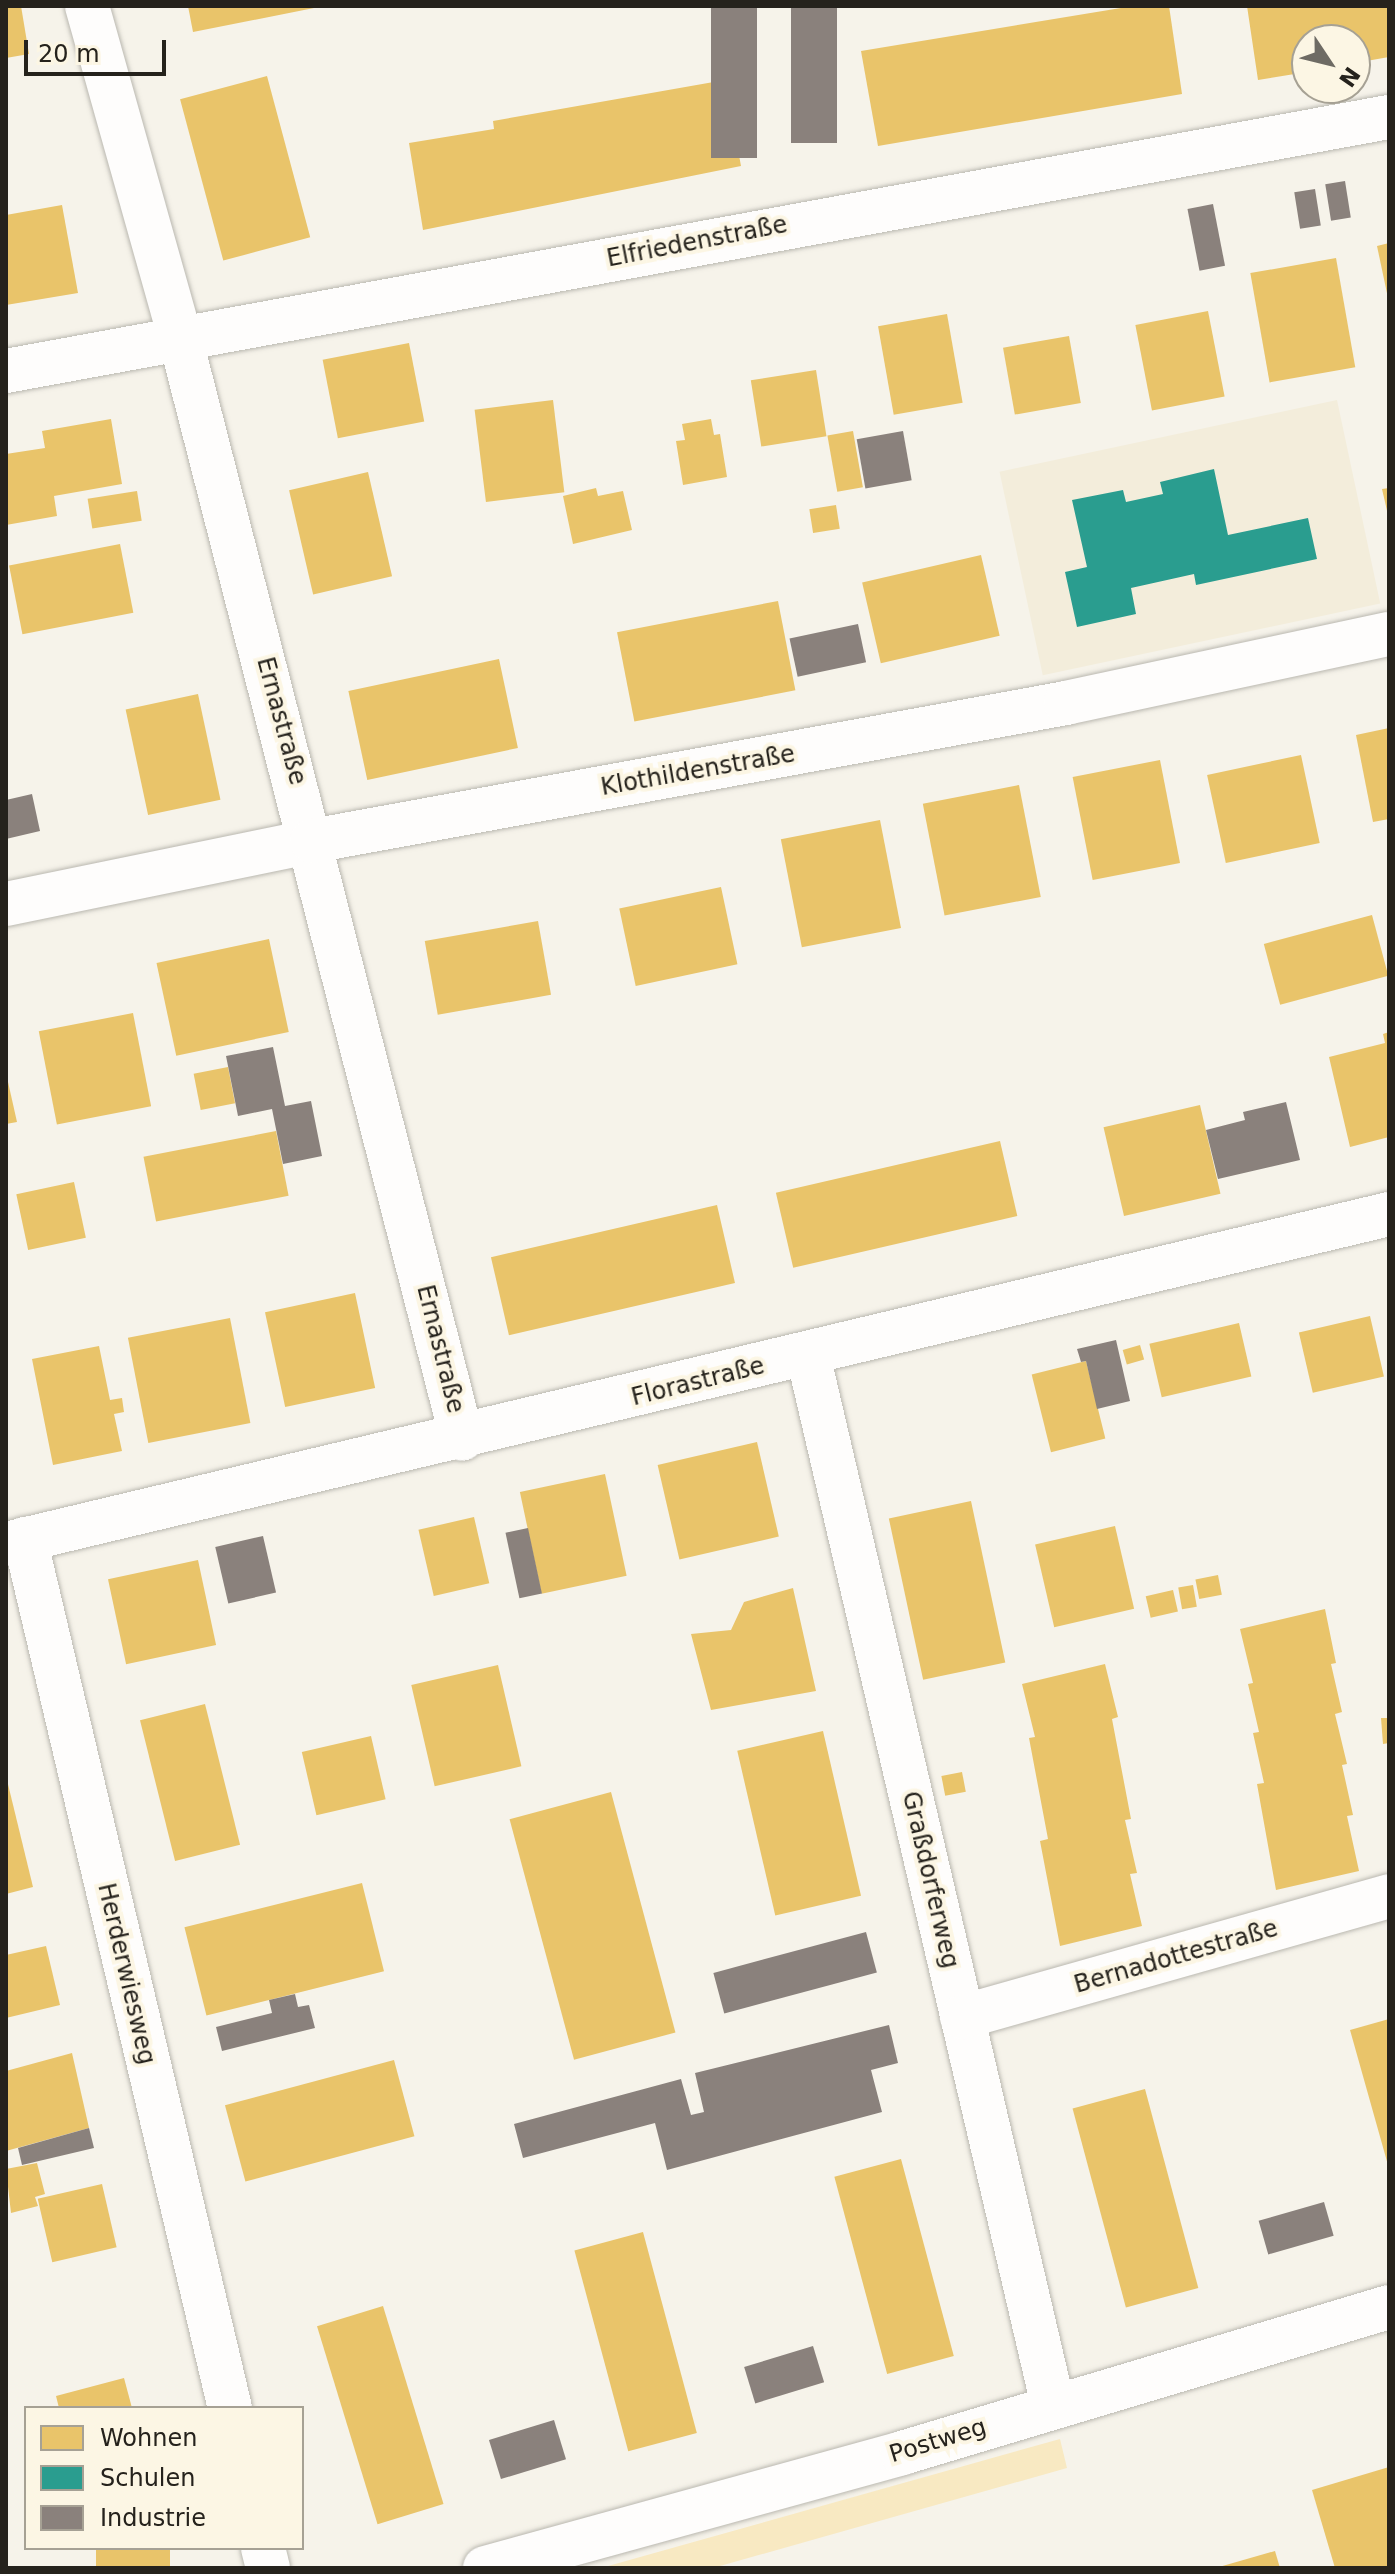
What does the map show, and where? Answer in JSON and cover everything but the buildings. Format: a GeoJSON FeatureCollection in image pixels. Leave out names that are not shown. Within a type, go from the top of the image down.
{"type":"FeatureCollection","features":[{"type":"Feature","properties":{"kind":"street","name":"Ernastraße"},"geometry":{"type":"LineString","coordinates":[[87,6],[181,341],[312,841],[462,1439]]}},
{"type":"Feature","properties":{"kind":"street","name":"Elfriedenstraße"},"geometry":{"type":"LineString","coordinates":[[6,371],[1389,117]]}},
{"type":"Feature","properties":{"kind":"street","name":"Klothildenstraße"},"geometry":{"type":"LineString","coordinates":[[6,904],[312,841],[1066,703],[1389,634]]}},
{"type":"Feature","properties":{"kind":"street","name":"Florastraße"},"geometry":{"type":"LineString","coordinates":[[16,1542],[462,1439],[808,1355],[974,1311],[1389,1214]]}},
{"type":"Feature","properties":{"kind":"street","name":"Graßdorferweg"},"geometry":{"type":"LineString","coordinates":[[808,1355],[1053,2405]]}},
{"type":"Feature","properties":{"kind":"street","name":"Herderwiesweg"},"geometry":{"type":"LineString","coordinates":[[16,1542],[230,2406]]}},
{"type":"Feature","properties":{"kind":"street","name":"Bernadottestraße"},"geometry":{"type":"LineString","coordinates":[[962,2017],[1389,1896]]}},
{"type":"Feature","properties":{"kind":"street","name":"Postweg"},"geometry":{"type":"LineString","coordinates":[[485,2568],[902,2453],[1053,2405],[1389,2307]]}},
{"type":"Feature","properties":{"kind":"shaded area"},"geometry":{"type":"Polygon","coordinates":[[[1337,400],[1380,603],[1043,675],[1000,472],[1337,400]]]}},
{"type":"Feature","properties":{"kind":"shaded area"},"geometry":{"type":"Polygon","coordinates":[[[1060,2439],[1067,2468],[713,2568],[601,2568],[1060,2439]]]}}]}
